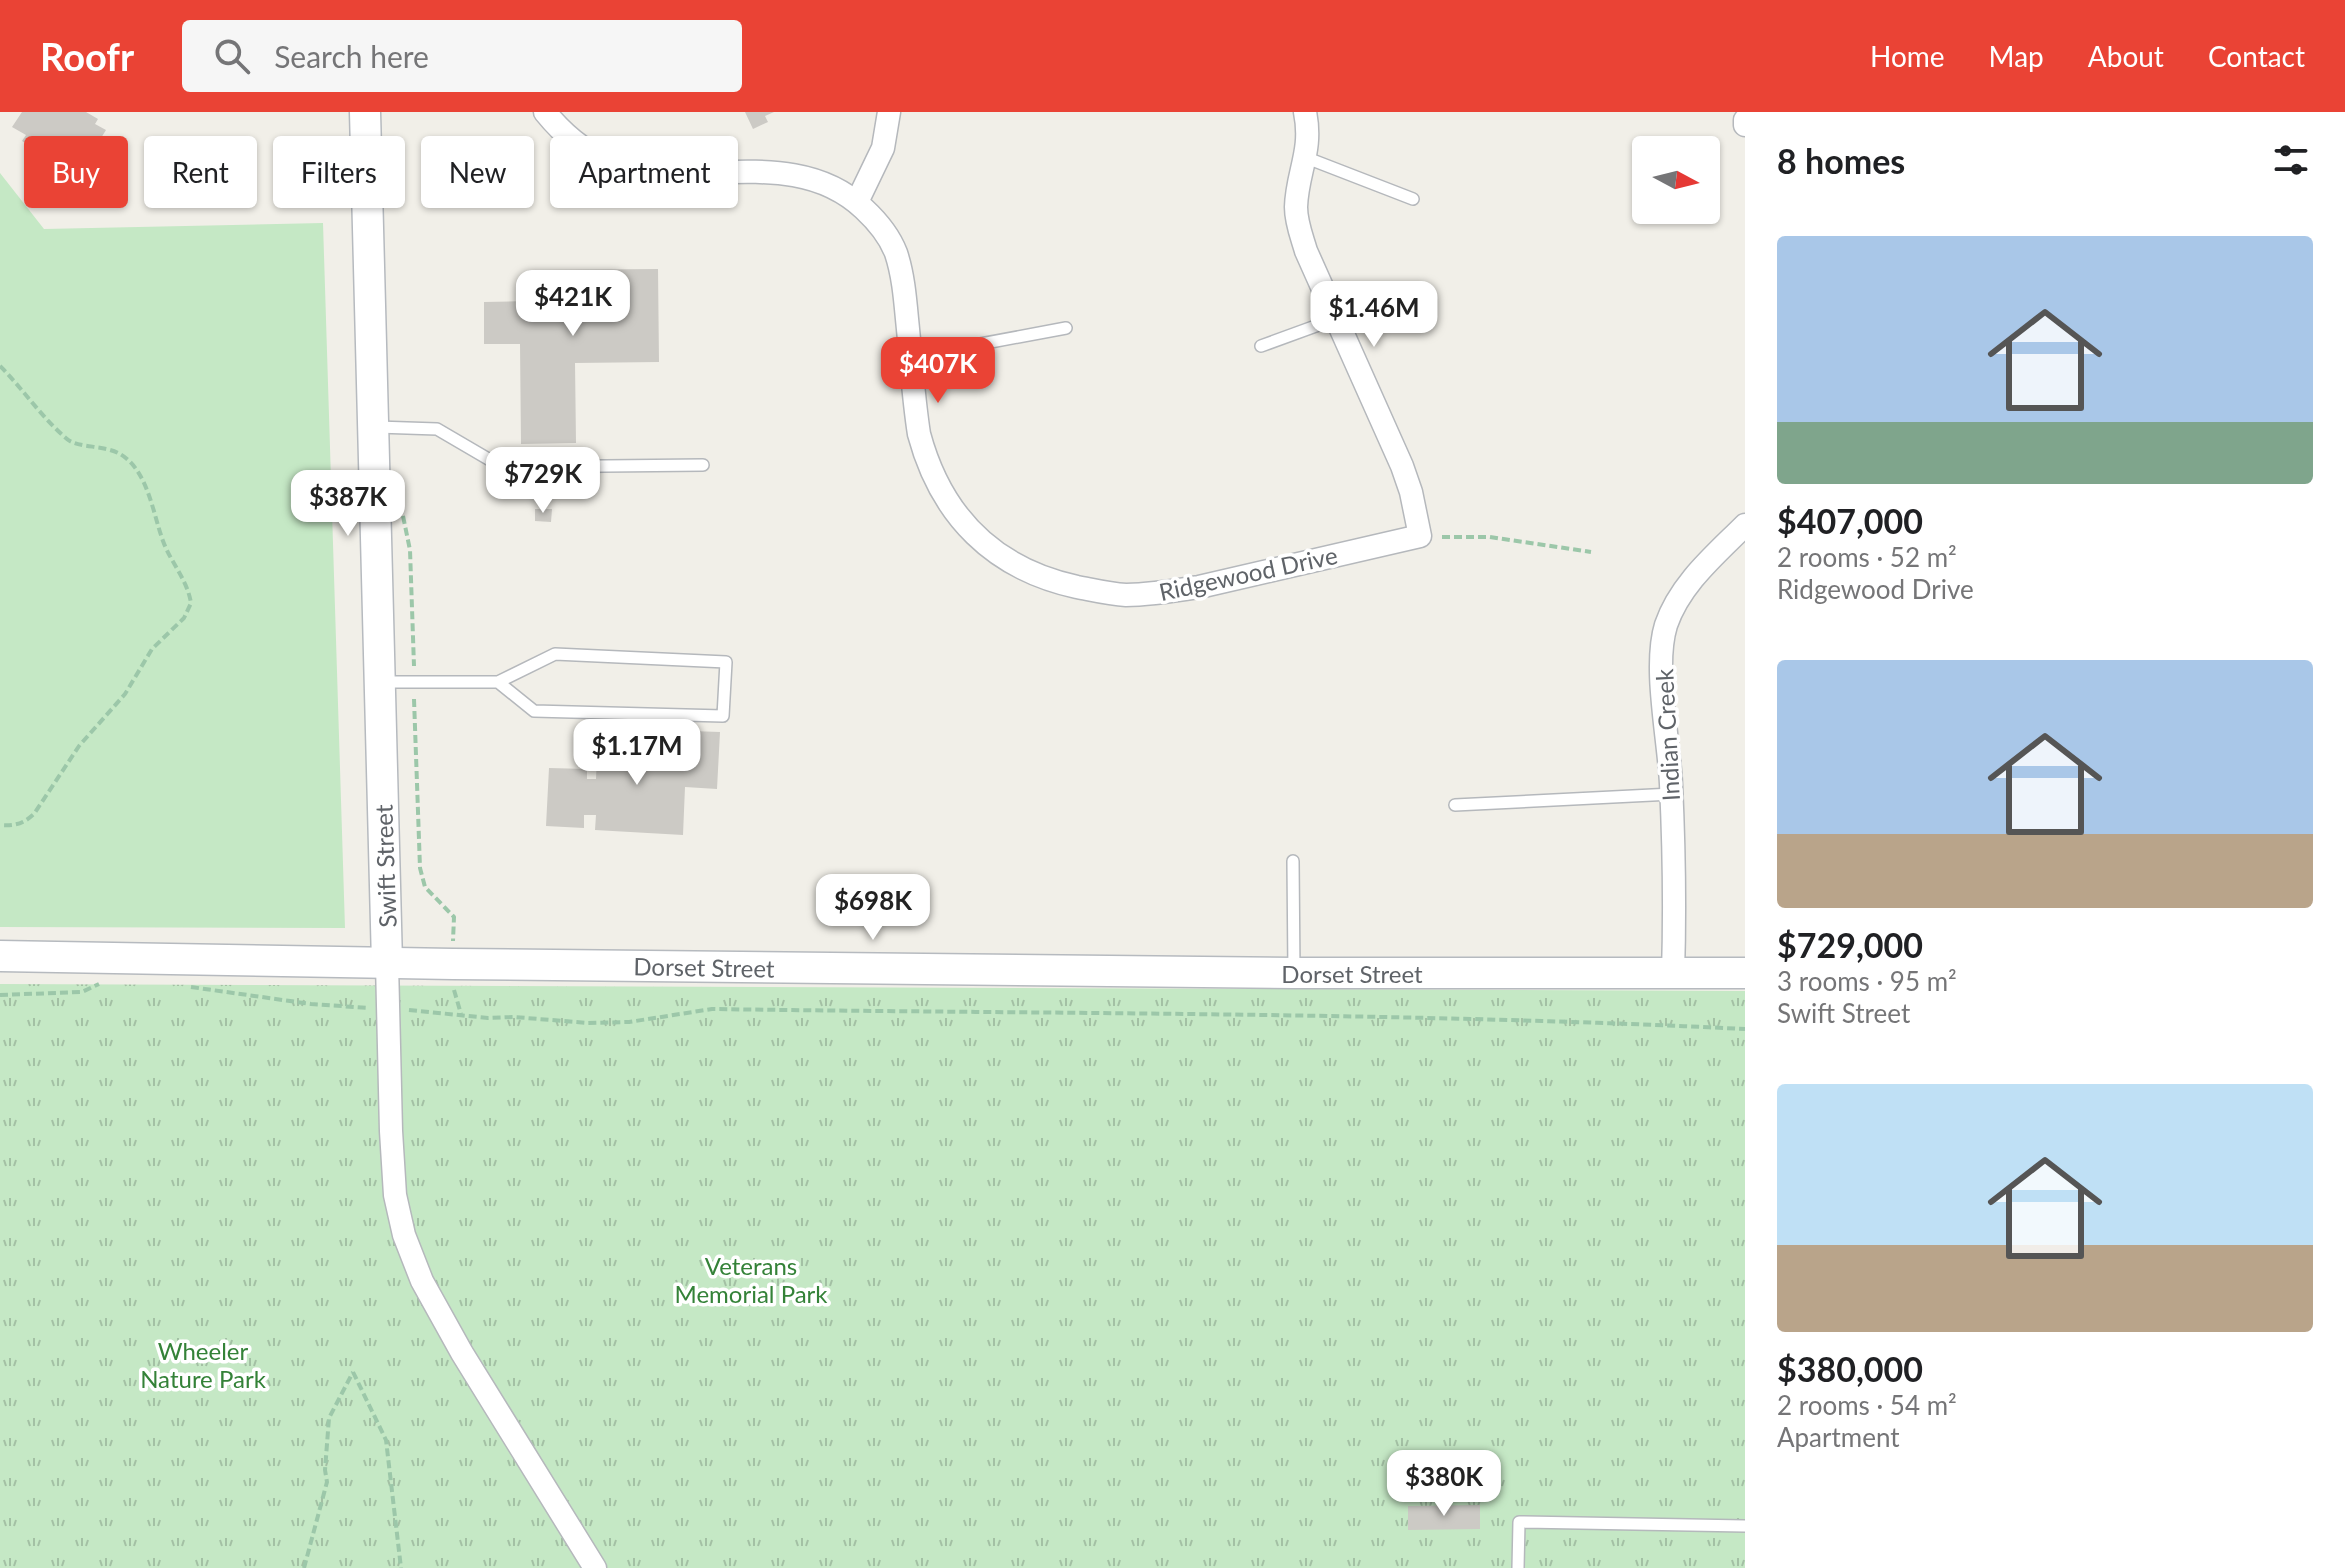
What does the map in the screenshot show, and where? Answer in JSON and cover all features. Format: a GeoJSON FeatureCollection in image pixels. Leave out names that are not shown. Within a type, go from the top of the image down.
{"type":"FeatureCollection","features":[{"type":"Feature","properties":{"kind":"street","name":"Swift Street"},"geometry":{"type":"LineString","coordinates":[[365,112],[395,1195],[404,1235],[422,1281],[462,1353],[595,1568]]}},
{"type":"Feature","properties":{"kind":"street","name":"Ridgewood Drive"},"geometry":{"type":"LineString","coordinates":[[545,112],[570,138],[611,162],[634,169],[787,173],[831,187],[857,202],[886,232],[901,271],[919,434],[942,494],[972,533],[1014,563],[1040,576],[1122,595],[1169,592],[1420,536]]}},
{"type":"Feature","properties":{"kind":"street"},"geometry":{"type":"LineString","coordinates":[[857,202],[883,148],[889,112]]}},
{"type":"Feature","properties":{"kind":"street"},"geometry":{"type":"LineString","coordinates":[[1305,112],[1307,158],[1298,195],[1297,220],[1306,251],[1335,319],[1402,466],[1420,536]]}},
{"type":"Feature","properties":{"kind":"street","name":"Indian Creek"},"geometry":{"type":"LineString","coordinates":[[1673,974],[1672,794],[1662,667],[1666,627],[1698,571],[1745,525]]}},
{"type":"Feature","properties":{"kind":"street","name":"Dorset Street"},"geometry":{"type":"LineString","coordinates":[[0,956],[1294,973],[1745,973]]}},
{"type":"Feature","properties":{"kind":"lane"},"geometry":{"type":"LineString","coordinates":[[1307,158],[1413,199]]}},
{"type":"Feature","properties":{"kind":"lane"},"geometry":{"type":"LineString","coordinates":[[1261,346],[1335,319]]}},
{"type":"Feature","properties":{"kind":"lane"},"geometry":{"type":"LineString","coordinates":[[911,357],[1066,328]]}},
{"type":"Feature","properties":{"kind":"lane"},"geometry":{"type":"LineString","coordinates":[[372,426],[437,429],[502,467],[703,465]]}},
{"type":"Feature","properties":{"kind":"lane"},"geometry":{"type":"LineString","coordinates":[[379,682],[498,682],[555,654],[726,662],[723,716],[534,711],[498,682]]}},
{"type":"Feature","properties":{"kind":"lane"},"geometry":{"type":"LineString","coordinates":[[1455,805],[1672,794]]}},
{"type":"Feature","properties":{"kind":"lane"},"geometry":{"type":"LineString","coordinates":[[1293,861],[1294,973]]}},
{"type":"Feature","properties":{"kind":"lane"},"geometry":{"type":"LineString","coordinates":[[1518,1568],[1519,1522],[1745,1526]]}},
{"type":"Feature","properties":{"kind":"path"},"geometry":{"type":"LineString","coordinates":[[0,366],[69,442],[102,447],[121,454],[130,463],[146,486],[163,540],[184,579],[191,603],[184,618],[152,649],[125,694],[79,746],[34,814],[15,826],[0,825]]}},
{"type":"Feature","properties":{"kind":"path"},"geometry":{"type":"LineString","coordinates":[[1420,536],[1490,537],[1591,552]]}},
{"type":"Feature","properties":{"kind":"path"},"geometry":{"type":"LineString","coordinates":[[0,995],[82,992],[109,980]]}},
{"type":"Feature","properties":{"kind":"path"},"geometry":{"type":"LineString","coordinates":[[181,985],[297,1003],[588,1023],[629,1022],[712,1009],[1261,1014],[1558,1020],[1745,1029]]}},
{"type":"Feature","properties":{"kind":"path"},"geometry":{"type":"LineString","coordinates":[[453,987],[461,1014]]}},
{"type":"Feature","properties":{"kind":"path"},"geometry":{"type":"LineString","coordinates":[[304,1568],[327,1482],[329,1418],[353,1372],[386,1440],[401,1568]]}},
{"type":"Feature","properties":{"kind":"green space"},"geometry":{"type":"Polygon","coordinates":[[[0,173],[24,204],[24,208],[28,208],[44,229],[323,223],[345,928],[0,927],[0,173]]]}},
{"type":"Feature","properties":{"kind":"green space","name":"Veterans Memorial Park"},"geometry":{"type":"Polygon","coordinates":[[[0,984],[1745,991],[1745,1568],[0,1568],[0,984]]]}},
{"type":"Feature","properties":{"kind":"building"},"geometry":{"type":"Polygon","coordinates":[[[22,112],[86,112],[98,119],[95,124],[106,130],[102,136],[25,136],[12,127],[22,112]]]}},
{"type":"Feature","properties":{"kind":"building"},"geometry":{"type":"Polygon","coordinates":[[[745,112],[774,112],[765,116],[768,122],[753,129],[745,112]]]}},
{"type":"Feature","properties":{"kind":"building"},"geometry":{"type":"Polygon","coordinates":[[[658,269],[659,362],[575,363],[576,443],[521,444],[520,344],[484,344],[484,302],[528,301],[528,270],[658,269]]]}},
{"type":"Feature","properties":{"kind":"building"},"geometry":{"type":"Polygon","coordinates":[[[535,509],[552,509],[551,522],[535,521],[535,509]]]}},
{"type":"Feature","properties":{"kind":"building"},"geometry":{"type":"Polygon","coordinates":[[[663,730],[720,732],[717,789],[685,787],[683,835],[595,830],[596,815],[584,815],[584,828],[546,826],[549,768],[587,769],[587,779],[596,779],[597,756],[647,758],[647,747],[662,748],[663,730]]]}},
{"type":"Feature","properties":{"kind":"building"},"geometry":{"type":"Polygon","coordinates":[[[1480,1505],[1480,1529],[1408,1530],[1408,1506],[1480,1505]]]}},
{"type":"Feature","properties":{"kind":"park label","name":"Wheeler Nature Park"},"geometry":{"type":"Point","coordinates":[203,1364]}}]}
